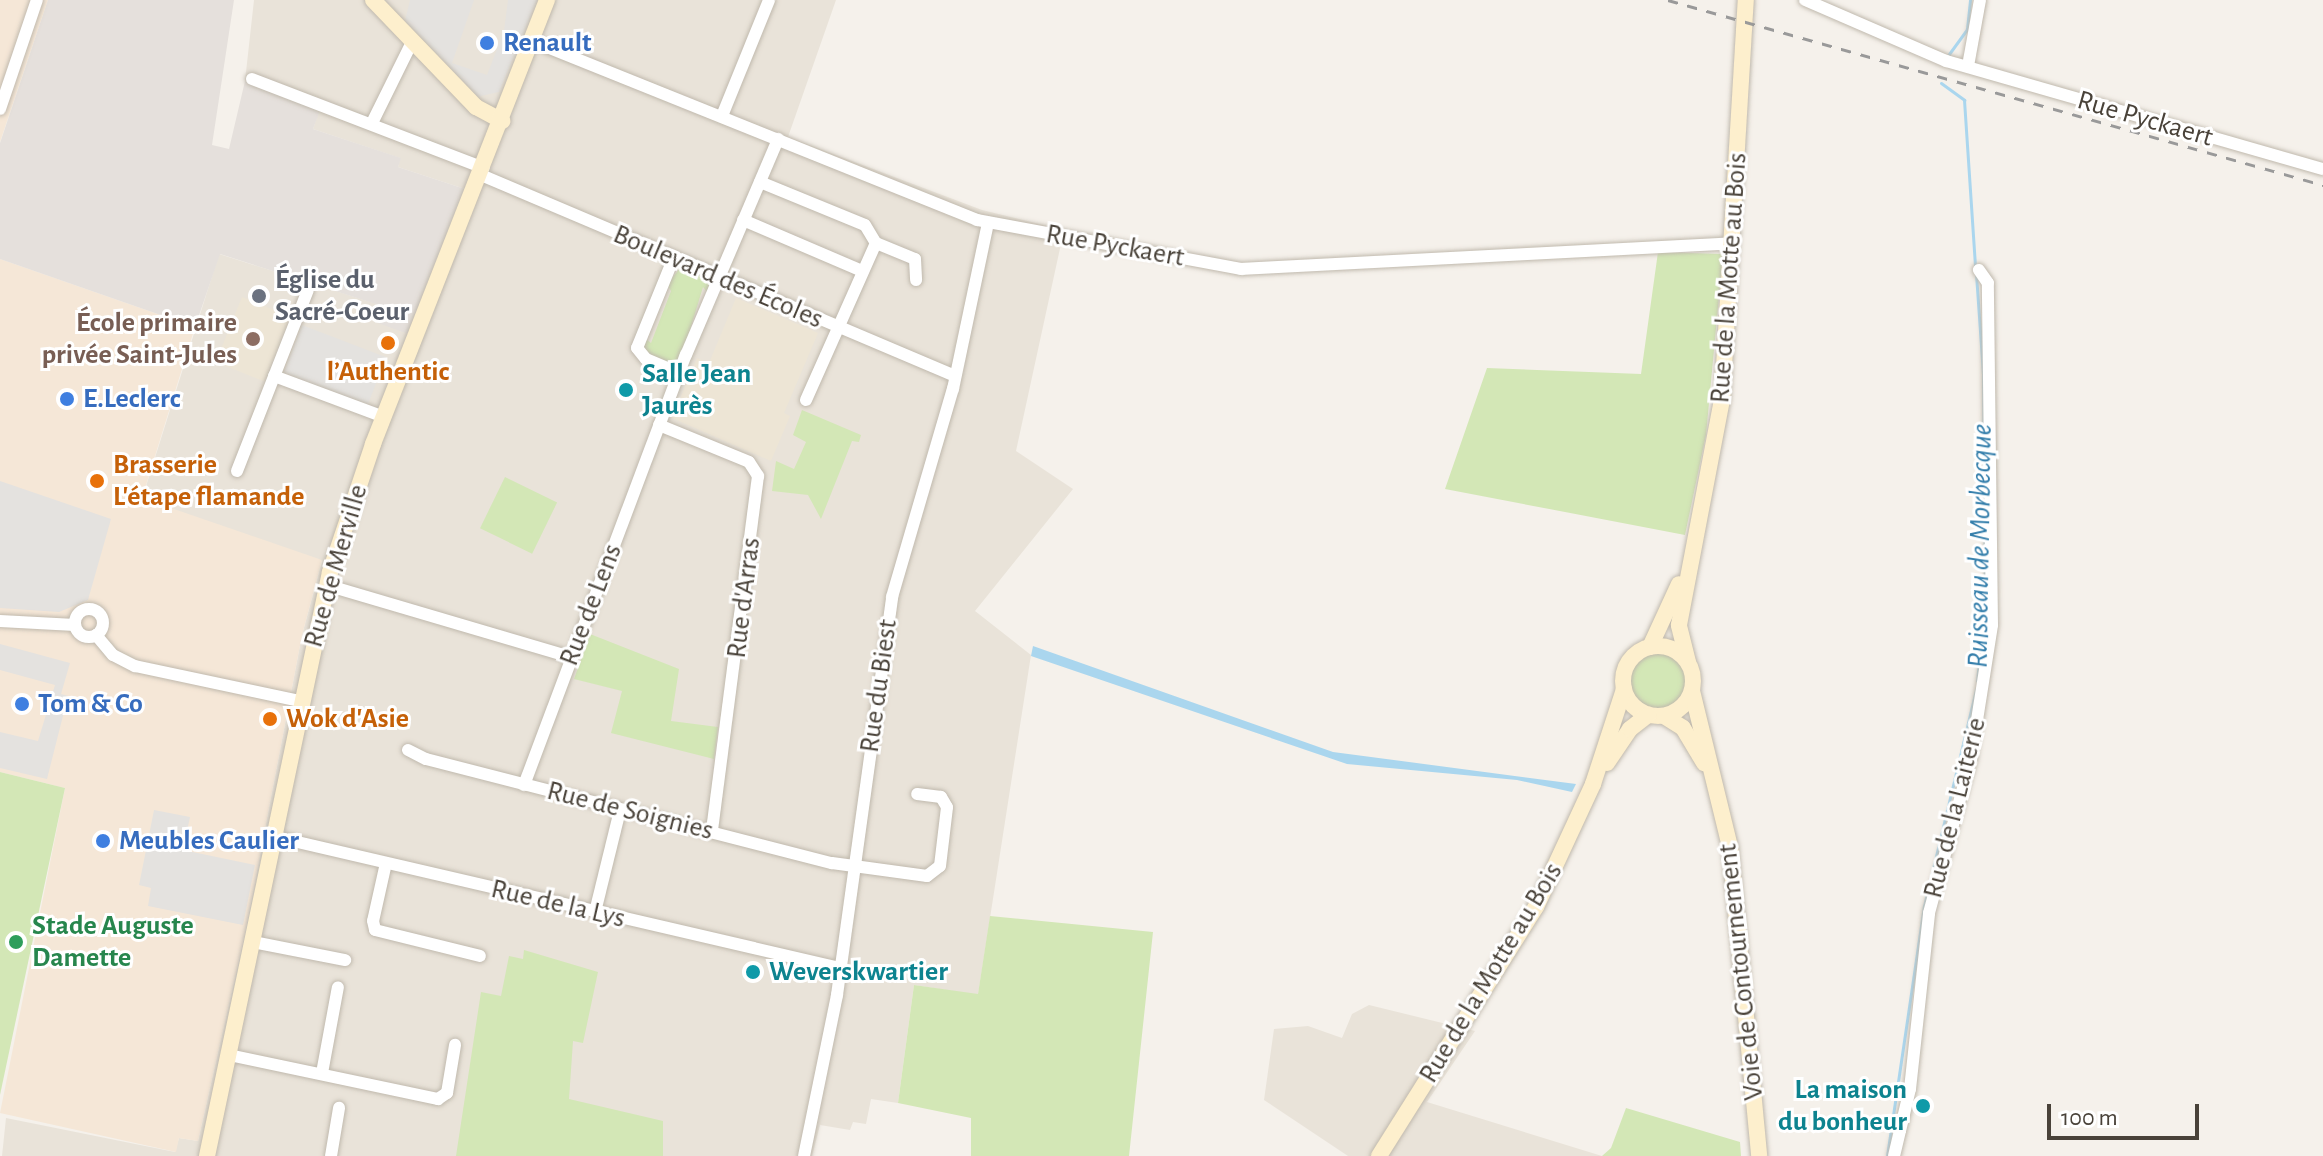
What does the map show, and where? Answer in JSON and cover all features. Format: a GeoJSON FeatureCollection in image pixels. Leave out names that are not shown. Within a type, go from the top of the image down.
{"type":"FeatureCollection","features":[{"type":"Feature","properties":{"kind":"street"},"geometry":{"type":"LineString","coordinates":[[0,109],[37,0]]}},
{"type":"Feature","properties":{"kind":"street"},"geometry":{"type":"LineString","coordinates":[[373,0],[476,107],[502,121]]}},
{"type":"Feature","properties":{"kind":"street","name":"Rue de Merville"},"geometry":{"type":"LineString","coordinates":[[209,1156],[326,585],[384,417],[547,0]]}},
{"type":"Feature","properties":{"kind":"street"},"geometry":{"type":"LineString","coordinates":[[722,116],[769,0]]}},
{"type":"Feature","properties":{"kind":"street","name":"Rue de la Motte au Bois"},"geometry":{"type":"LineString","coordinates":[[1688,662],[1679,625],[1722,400],[1746,0]]}},
{"type":"Feature","properties":{"kind":"street","name":"Rue Pyckaert"},"geometry":{"type":"LineString","coordinates":[[1805,0],[1968,66],[2323,169]]}},
{"type":"Feature","properties":{"kind":"street"},"geometry":{"type":"LineString","coordinates":[[1968,66],[1980,0]]}},
{"type":"Feature","properties":{"kind":"street","name":"Rue Pyckaert"},"geometry":{"type":"LineString","coordinates":[[532,41],[988,223],[1255,271],[1732,243]]}},
{"type":"Feature","properties":{"kind":"street"},"geometry":{"type":"LineString","coordinates":[[372,123],[412,42]]}},
{"type":"Feature","properties":{"kind":"street","name":"Boulevard des Écoles"},"geometry":{"type":"LineString","coordinates":[[252,79],[372,123],[719,277],[955,376]]}},
{"type":"Feature","properties":{"kind":"street","name":"Rue de Lens"},"geometry":{"type":"LineString","coordinates":[[524,785],[679,373],[778,139]]}},
{"type":"Feature","properties":{"kind":"street"},"geometry":{"type":"LineString","coordinates":[[760,182],[865,225],[876,243],[915,259],[916,280]]}},
{"type":"Feature","properties":{"kind":"street"},"geometry":{"type":"LineString","coordinates":[[743,220],[862,271]]}},
{"type":"Feature","properties":{"kind":"street","name":"Rue du Biest"},"geometry":{"type":"LineString","coordinates":[[804,1156],[840,968],[892,597],[955,376],[988,223]]}},
{"type":"Feature","properties":{"kind":"street"},"geometry":{"type":"LineString","coordinates":[[806,400],[876,243]]}},
{"type":"Feature","properties":{"kind":"street"},"geometry":{"type":"LineString","coordinates":[[674,257],[637,348],[646,359],[679,373]]}},
{"type":"Feature","properties":{"kind":"street","name":"Rue de la Laiterie"},"geometry":{"type":"LineString","coordinates":[[1894,1156],[1910,1089],[1929,913],[1971,758],[1992,634],[1988,283],[1979,270]]}},
{"type":"Feature","properties":{"kind":"street"},"geometry":{"type":"LineString","coordinates":[[237,471],[308,290]]}},
{"type":"Feature","properties":{"kind":"street"},"geometry":{"type":"LineString","coordinates":[[274,376],[384,417]]}},
{"type":"Feature","properties":{"kind":"street","name":"Rue d'Arras"},"geometry":{"type":"LineString","coordinates":[[659,425],[749,462],[758,476],[712,832]]}},
{"type":"Feature","properties":{"kind":"street","name":"Rue de la Motte au Bois"},"geometry":{"type":"LineString","coordinates":[[1650,647],[1692,553]]}},
{"type":"Feature","properties":{"kind":"street"},"geometry":{"type":"LineString","coordinates":[[326,585],[571,657]]}},
{"type":"Feature","properties":{"kind":"street"},"geometry":{"type":"LineString","coordinates":[[75,625],[80,612],[96,611],[103,623],[96,635]]}},
{"type":"Feature","properties":{"kind":"street"},"geometry":{"type":"LineString","coordinates":[[0,621],[75,625],[85,636],[96,635]]}},
{"type":"Feature","properties":{"kind":"street"},"geometry":{"type":"LineString","coordinates":[[96,635],[113,655],[135,666],[300,701]]}},
{"type":"Feature","properties":{"kind":"street"},"geometry":{"type":"LineString","coordinates":[[1650,647],[1671,648],[1688,662],[1692,691],[1717,790],[1683,728],[1634,707],[1624,689],[1629,661],[1650,647]]}},
{"type":"Feature","properties":{"kind":"street","name":"Rue de la Motte au Bois"},"geometry":{"type":"LineString","coordinates":[[1379,1156],[1529,919],[1593,784],[1624,689]]}},
{"type":"Feature","properties":{"kind":"street"},"geometry":{"type":"LineString","coordinates":[[1656,715],[1680,709],[1692,691]]}},
{"type":"Feature","properties":{"kind":"street","name":"Rue de la Motte au Bois"},"geometry":{"type":"LineString","coordinates":[[1593,784],[1630,729],[1656,715]]}},
{"type":"Feature","properties":{"kind":"street","name":"Rue de Soignies"},"geometry":{"type":"LineString","coordinates":[[408,750],[620,810],[854,867],[923,876],[937,873],[947,807],[941,797],[917,794]]}},
{"type":"Feature","properties":{"kind":"street","name":"Voie de Contournement"},"geometry":{"type":"LineString","coordinates":[[1717,790],[1734,875],[1759,1156]]}},
{"type":"Feature","properties":{"kind":"street"},"geometry":{"type":"LineString","coordinates":[[595,912],[620,810]]}},
{"type":"Feature","properties":{"kind":"street","name":"Rue de la Lys"},"geometry":{"type":"LineString","coordinates":[[276,837],[840,968]]}},
{"type":"Feature","properties":{"kind":"street"},"geometry":{"type":"LineString","coordinates":[[386,863],[373,921],[375,930],[480,956]]}},
{"type":"Feature","properties":{"kind":"street"},"geometry":{"type":"LineString","coordinates":[[253,942],[345,960]]}},
{"type":"Feature","properties":{"kind":"street"},"geometry":{"type":"LineString","coordinates":[[322,1073],[338,987]]}},
{"type":"Feature","properties":{"kind":"street"},"geometry":{"type":"LineString","coordinates":[[229,1055],[441,1099],[455,1045]]}},
{"type":"Feature","properties":{"kind":"street"},"geometry":{"type":"LineString","coordinates":[[331,1156],[339,1108]]}},
{"type":"Feature","properties":{"kind":"shaded area"},"geometry":{"type":"Polygon","coordinates":[[[0,0],[48,0],[0,142],[0,0]]]}},
{"type":"Feature","properties":{"kind":"shaded area"},"geometry":{"type":"Polygon","coordinates":[[[48,0],[234,0],[212,145],[229,149],[245,81],[321,108],[313,129],[401,158],[398,167],[465,189],[411,335],[378,323],[382,306],[220,254],[195,327],[0,259],[0,143],[48,0]]]}},
{"type":"Feature","properties":{"kind":"shaded area"},"geometry":{"type":"Polygon","coordinates":[[[254,0],[836,0],[788,137],[982,210],[1064,230],[1016,451],[1073,489],[975,611],[1031,655],[978,995],[914,985],[898,1103],[871,1099],[866,1124],[853,1122],[850,1130],[820,1125],[812,1156],[2,1156],[6,1118],[175,1152],[179,1138],[198,1141],[246,928],[302,635],[322,561],[142,499],[219,254],[383,306],[465,189],[398,167],[400,158],[313,129],[320,108],[245,81],[254,0]]]}},
{"type":"Feature","properties":{"kind":"shaded area"},"geometry":{"type":"Polygon","coordinates":[[[410,0],[474,0],[452,63],[487,75],[504,31],[508,0],[537,0],[499,92],[476,97],[405,21],[410,0]]]}},
{"type":"Feature","properties":{"kind":"shaded area"},"geometry":{"type":"Polygon","coordinates":[[[0,259],[195,327],[142,498],[322,560],[302,635],[246,928],[198,1141],[179,1138],[176,1152],[0,1113],[65,788],[0,772],[0,259]]]}},
{"type":"Feature","properties":{"kind":"shaded area","name":"École primaire privée Saint-Jules"},"geometry":{"type":"Polygon","coordinates":[[[242,297],[290,316],[264,381],[216,362],[242,297]]]}},
{"type":"Feature","properties":{"kind":"shaded area"},"geometry":{"type":"Polygon","coordinates":[[[736,298],[818,333],[784,413],[790,416],[771,461],[672,418],[697,358],[709,363],[736,298]]]}},
{"type":"Feature","properties":{"kind":"shaded area"},"geometry":{"type":"Polygon","coordinates":[[[302,325],[386,357],[367,406],[283,374],[302,325]]]}},
{"type":"Feature","properties":{"kind":"shaded area"},"geometry":{"type":"Polygon","coordinates":[[[0,481],[111,519],[88,600],[59,612],[0,608],[0,481]]]}},
{"type":"Feature","properties":{"kind":"shaded area"},"geometry":{"type":"Polygon","coordinates":[[[0,644],[70,663],[61,694],[68,696],[47,779],[0,768],[0,732],[38,741],[55,685],[0,670],[0,644]]]}},
{"type":"Feature","properties":{"kind":"shaded area"},"geometry":{"type":"Polygon","coordinates":[[[154,810],[190,817],[183,850],[255,865],[243,925],[148,906],[151,888],[139,885],[154,810]]]}},
{"type":"Feature","properties":{"kind":"shaded area"},"geometry":{"type":"Polygon","coordinates":[[[1369,1005],[1475,1031],[1427,1102],[1602,1156],[1348,1156],[1264,1100],[1274,1029],[1308,1026],[1342,1038],[1352,1014],[1369,1005]]]}},
{"type":"Feature","properties":{"kind":"green space"},"geometry":{"type":"Polygon","coordinates":[[[1658,252],[1723,254],[1706,435],[1685,535],[1445,489],[1487,368],[1641,374],[1658,252]]]}},
{"type":"Feature","properties":{"kind":"green space"},"geometry":{"type":"Polygon","coordinates":[[[681,267],[709,279],[711,286],[708,293],[703,287],[683,353],[673,365],[644,353],[641,346],[644,337],[651,343],[671,291],[667,284],[681,267]]]}},
{"type":"Feature","properties":{"kind":"green space"},"geometry":{"type":"Polygon","coordinates":[[[802,410],[861,435],[859,442],[852,441],[821,519],[808,495],[772,491],[776,461],[794,469],[806,442],[793,435],[802,410]]]}},
{"type":"Feature","properties":{"kind":"green space"},"geometry":{"type":"Polygon","coordinates":[[[505,477],[557,502],[532,554],[480,528],[505,477]]]}},
{"type":"Feature","properties":{"kind":"green space"},"geometry":{"type":"Polygon","coordinates":[[[590,634],[679,669],[671,721],[718,727],[714,759],[611,733],[622,691],[574,679],[590,634]]]}},
{"type":"Feature","properties":{"kind":"green space"},"geometry":{"type":"Polygon","coordinates":[[[1659,652],[1680,660],[1688,681],[1680,702],[1659,710],[1638,702],[1630,681],[1638,660],[1659,652]]]}},
{"type":"Feature","properties":{"kind":"green space","name":"Stade Auguste Damette"},"geometry":{"type":"Polygon","coordinates":[[[0,772],[65,788],[0,1095],[0,772]]]}},
{"type":"Feature","properties":{"kind":"green space"},"geometry":{"type":"Polygon","coordinates":[[[990,916],[1153,932],[1129,1156],[971,1156],[971,1118],[898,1103],[914,985],[978,994],[990,916]]]}},
{"type":"Feature","properties":{"kind":"green space"},"geometry":{"type":"Polygon","coordinates":[[[524,950],[598,972],[583,1043],[573,1041],[569,1099],[663,1121],[663,1156],[456,1156],[481,992],[501,996],[509,956],[523,959],[524,950]]]}},
{"type":"Feature","properties":{"kind":"green space"},"geometry":{"type":"Polygon","coordinates":[[[1626,1108],[1740,1142],[1741,1156],[1602,1156],[1611,1148],[1626,1108]]]}},
{"type":"Feature","properties":{"kind":"water"},"geometry":{"type":"Polygon","coordinates":[[[1033,646],[1333,752],[1576,784],[1572,792],[1517,780],[1347,764],[1031,656],[1033,646]]]}},
{"type":"Feature","properties":{"kind":"waterway","name":"Ruisseau de Morbecque"},"geometry":{"type":"LineString","coordinates":[[1949,54],[1967,29],[1970,0]]}},
{"type":"Feature","properties":{"kind":"waterway","name":"Ruisseau de Morbecque"},"geometry":{"type":"LineString","coordinates":[[1941,83],[1964,100],[1975,266]]}},
{"type":"Feature","properties":{"kind":"waterway","name":"Ruisseau de Morbecque"},"geometry":{"type":"LineString","coordinates":[[1976,274],[1983,374],[1985,600],[1977,681]]}},
{"type":"Feature","properties":{"kind":"waterway","name":"Ruisseau de Morbecque"},"geometry":{"type":"LineString","coordinates":[[1887,1156],[1924,906],[1976,689]]}},
{"type":"Feature","properties":{"kind":"railway"},"geometry":{"type":"LineString","coordinates":[[1668,0],[2323,185]]}},
{"type":"Feature","properties":{"kind":"place","name":"Renault"},"geometry":{"type":"Point","coordinates":[487,43]}},
{"type":"Feature","properties":{"kind":"place","name":"Église du Sacré-Coeur"},"geometry":{"type":"Point","coordinates":[259,296]}},
{"type":"Feature","properties":{"kind":"place","name":"École primaire privée Saint-Jules"},"geometry":{"type":"Point","coordinates":[253,339]}},
{"type":"Feature","properties":{"kind":"place","name":"l’Authentic"},"geometry":{"type":"Point","coordinates":[388,343]}},
{"type":"Feature","properties":{"kind":"place","name":"Salle Jean Jaurès"},"geometry":{"type":"Point","coordinates":[626,390]}},
{"type":"Feature","properties":{"kind":"place","name":"E.Leclerc"},"geometry":{"type":"Point","coordinates":[67,399]}},
{"type":"Feature","properties":{"kind":"place","name":"Brasserie L'étape flamande"},"geometry":{"type":"Point","coordinates":[97,481]}},
{"type":"Feature","properties":{"kind":"place","name":"Tom & Co"},"geometry":{"type":"Point","coordinates":[22,704]}},
{"type":"Feature","properties":{"kind":"place","name":"Wok d'Asie"},"geometry":{"type":"Point","coordinates":[270,719]}},
{"type":"Feature","properties":{"kind":"place","name":"Meubles Caulier"},"geometry":{"type":"Point","coordinates":[103,841]}},
{"type":"Feature","properties":{"kind":"place","name":"Stade Auguste Damette"},"geometry":{"type":"Point","coordinates":[16,942]}},
{"type":"Feature","properties":{"kind":"place","name":"Weverskwartier"},"geometry":{"type":"Point","coordinates":[753,972]}},
{"type":"Feature","properties":{"kind":"place","name":"La maison du bonheur"},"geometry":{"type":"Point","coordinates":[1923,1106]}}]}
